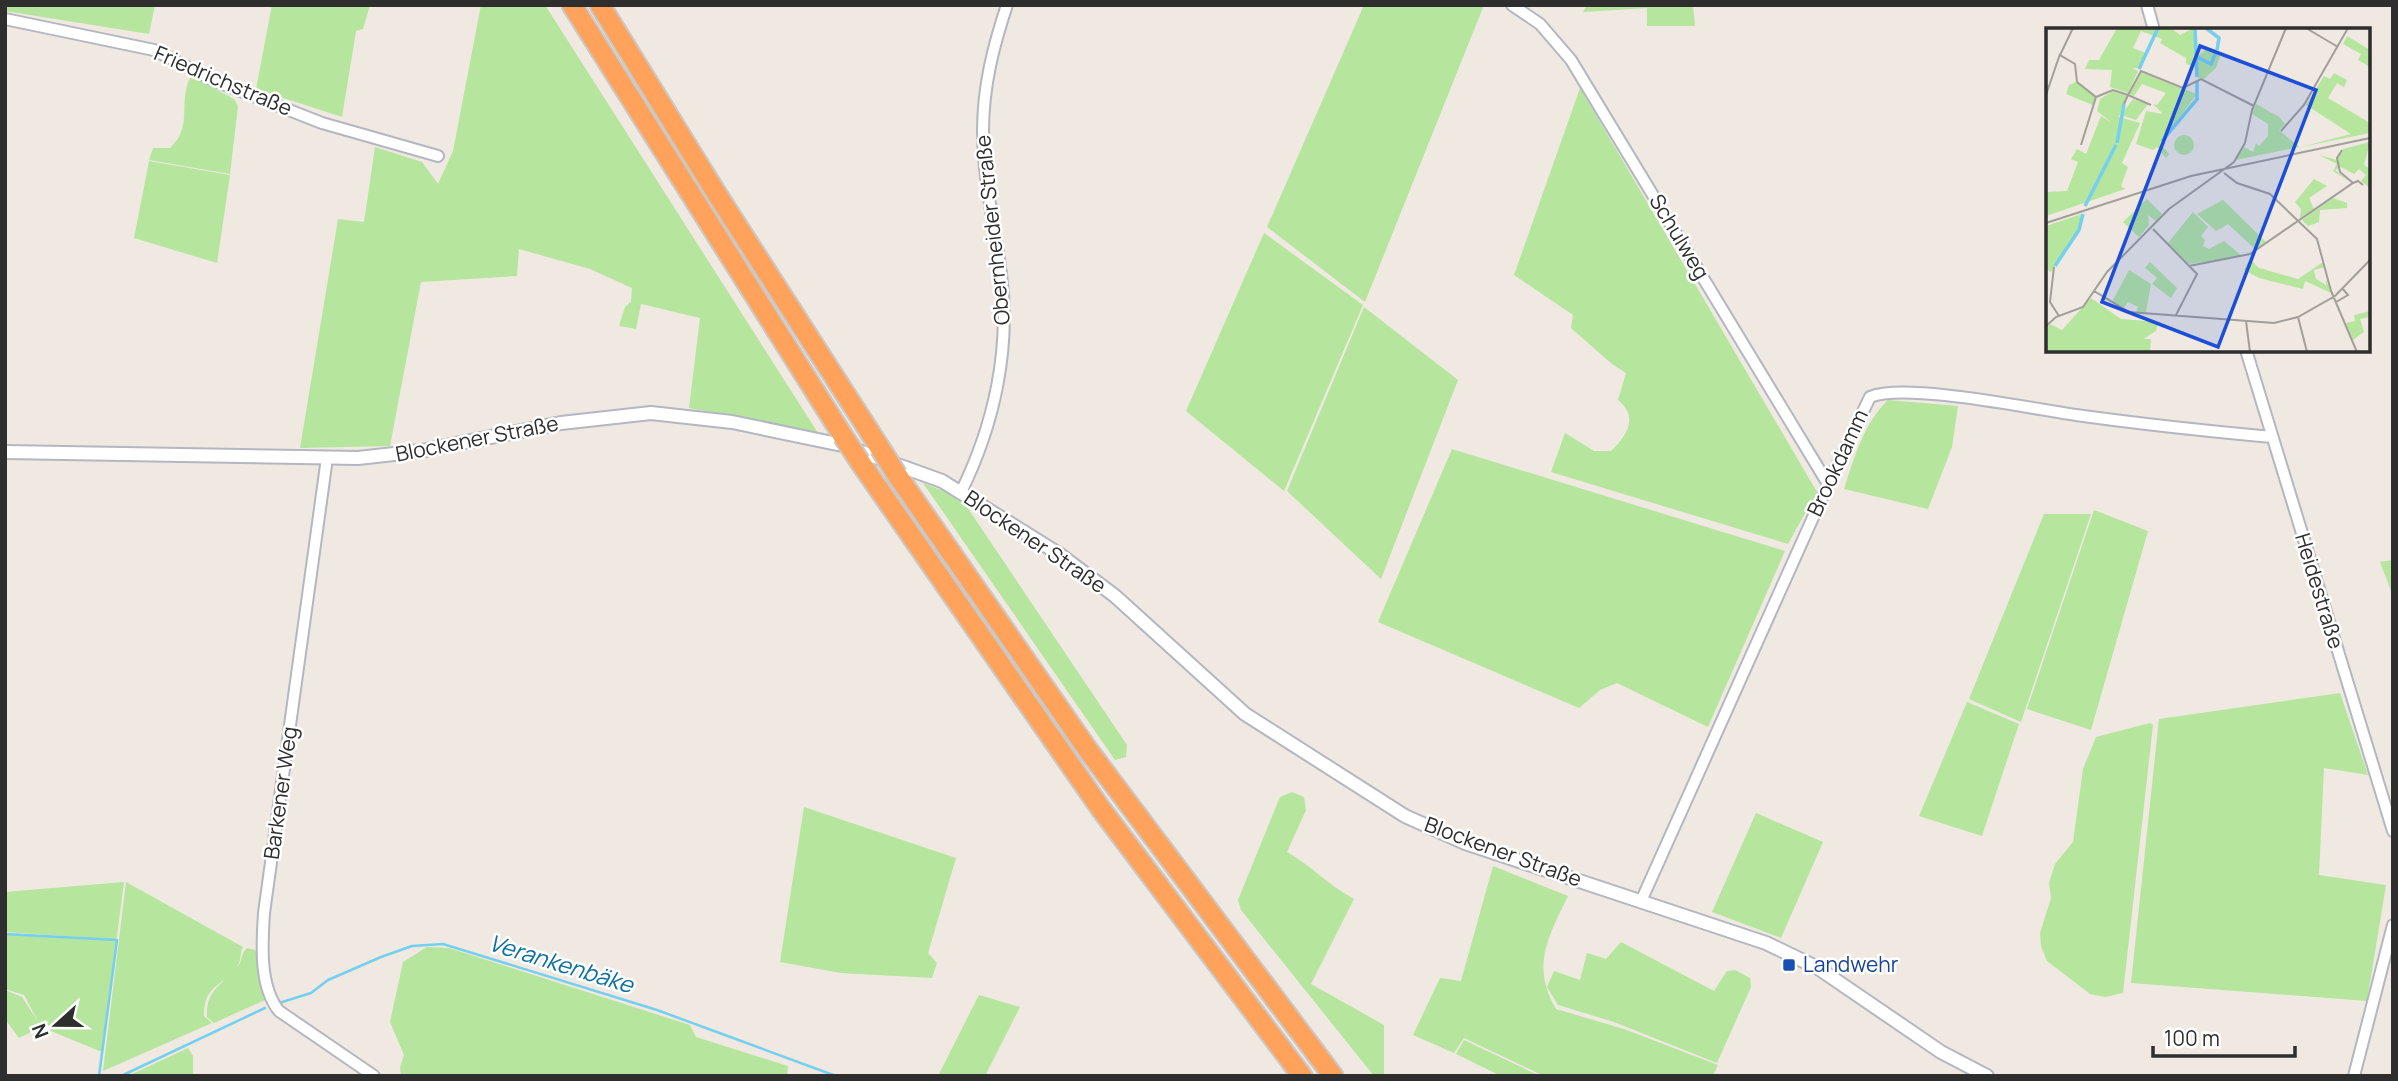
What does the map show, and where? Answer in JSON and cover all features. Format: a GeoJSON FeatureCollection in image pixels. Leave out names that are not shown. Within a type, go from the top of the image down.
{"type":"FeatureCollection","features":[{"type":"Feature","properties":{"kind":"highway"},"geometry":{"type":"LineString","coordinates":[[572,5],[860,463],[1105,814],[1302,1076]]}},
{"type":"Feature","properties":{"kind":"highway"},"geometry":{"type":"LineString","coordinates":[[600,5],[718,196],[897,475],[1117,790],[1333,1076]]}},
{"type":"Feature","properties":{"kind":"street","name":"Obernheider Straße"},"geometry":{"type":"LineString","coordinates":[[961,492],[993,409],[1003,354],[1002,274],[985,176],[983,132],[988,70],[1006,5]]}},
{"type":"Feature","properties":{"kind":"street","name":"Schulweg"},"geometry":{"type":"LineString","coordinates":[[1512,5],[1539,24],[1571,60],[1828,484]]}},
{"type":"Feature","properties":{"kind":"street"},"geometry":{"type":"LineString","coordinates":[[2147,5],[2153,28]]}},
{"type":"Feature","properties":{"kind":"street","name":"Friedrichstraße"},"geometry":{"type":"LineString","coordinates":[[5,19],[154,50],[215,82],[322,123],[438,156]]}},
{"type":"Feature","properties":{"kind":"street","name":"Heidestraße"},"geometry":{"type":"LineString","coordinates":[[2247,352],[2393,831]]}},
{"type":"Feature","properties":{"kind":"street","name":"Brookdamm"},"geometry":{"type":"LineString","coordinates":[[1642,899],[1828,484],[1870,397],[1884,391],[1971,399],[2185,429],[2272,437]]}},
{"type":"Feature","properties":{"kind":"street","name":"Blockener Straße"},"geometry":{"type":"LineString","coordinates":[[5,452],[327,458],[396,455],[561,422],[671,413],[751,425],[842,445],[913,468],[961,492],[1095,579],[1245,714],[1395,810],[1465,843],[1736,930],[1798,958],[1843,984],[1941,1052],[1987,1076]]}},
{"type":"Feature","properties":{"kind":"street","name":"Barkener Weg"},"geometry":{"type":"LineString","coordinates":[[327,458],[264,914],[264,970],[271,999],[279,1011],[374,1076]]}},
{"type":"Feature","properties":{"kind":"street"},"geometry":{"type":"LineString","coordinates":[[2354,1076],[2393,925]]}},
{"type":"Feature","properties":{"kind":"green space"},"geometry":{"type":"Polygon","coordinates":[[[5,5],[155,5],[149,34],[5,11],[5,5]]]}},
{"type":"Feature","properties":{"kind":"green space"},"geometry":{"type":"Polygon","coordinates":[[[272,5],[370,5],[363,29],[356,31],[342,117],[256,89],[272,5]]]}},
{"type":"Feature","properties":{"kind":"green space"},"geometry":{"type":"Polygon","coordinates":[[[481,5],[545,5],[818,433],[689,408],[700,318],[641,304],[636,329],[619,326],[625,307],[631,302],[632,288],[590,269],[519,249],[517,276],[421,282],[390,446],[300,448],[338,219],[364,222],[375,147],[422,162],[438,184],[453,151],[481,5]]]}},
{"type":"Feature","properties":{"kind":"green space"},"geometry":{"type":"Polygon","coordinates":[[[1364,5],[1484,5],[1365,302],[1267,227],[1364,5]]]}},
{"type":"Feature","properties":{"kind":"green space"},"geometry":{"type":"Polygon","coordinates":[[[1587,5],[1693,5],[1695,26],[1647,26],[1647,8],[1583,12],[1587,5]]]}},
{"type":"Feature","properties":{"kind":"green space"},"geometry":{"type":"Polygon","coordinates":[[[191,76],[234,99],[238,106],[230,174],[149,160],[153,148],[170,148],[177,140],[184,123],[185,96],[191,76]]]}},
{"type":"Feature","properties":{"kind":"green space"},"geometry":{"type":"Polygon","coordinates":[[[1580,88],[1817,492],[1788,544],[1551,472],[1565,433],[1594,451],[1611,451],[1626,433],[1629,420],[1628,413],[1618,400],[1626,373],[1571,328],[1573,315],[1514,275],[1580,88]]]}},
{"type":"Feature","properties":{"kind":"green space"},"geometry":{"type":"Polygon","coordinates":[[[149,161],[230,175],[217,263],[134,238],[149,161]]]}},
{"type":"Feature","properties":{"kind":"green space"},"geometry":{"type":"Polygon","coordinates":[[[1264,233],[1363,305],[1284,491],[1186,411],[1264,233]]]}},
{"type":"Feature","properties":{"kind":"green space"},"geometry":{"type":"Polygon","coordinates":[[[1364,307],[1458,380],[1381,579],[1287,491],[1364,307]]]}},
{"type":"Feature","properties":{"kind":"green space"},"geometry":{"type":"Polygon","coordinates":[[[1888,400],[1958,406],[1952,447],[1928,509],[1844,489],[1866,430],[1888,400]]]}},
{"type":"Feature","properties":{"kind":"green space"},"geometry":{"type":"Polygon","coordinates":[[[1452,449],[1785,551],[1708,727],[1617,683],[1600,690],[1579,708],[1378,622],[1452,449]]]}},
{"type":"Feature","properties":{"kind":"green space"},"geometry":{"type":"Polygon","coordinates":[[[923,483],[946,492],[967,507],[1127,745],[1126,757],[1115,760],[923,483]]]}},
{"type":"Feature","properties":{"kind":"green space"},"geometry":{"type":"Polygon","coordinates":[[[2094,510],[2148,531],[2091,730],[2027,709],[2094,510]]]}},
{"type":"Feature","properties":{"kind":"green space"},"geometry":{"type":"Polygon","coordinates":[[[2044,514],[2091,514],[2021,722],[1969,699],[2044,514]]]}},
{"type":"Feature","properties":{"kind":"green space"},"geometry":{"type":"Polygon","coordinates":[[[2393,560],[2393,596],[2380,562],[2393,560]]]}},
{"type":"Feature","properties":{"kind":"green space"},"geometry":{"type":"Polygon","coordinates":[[[2340,693],[2368,775],[2324,768],[2319,875],[2386,885],[2367,1001],[2131,983],[2159,719],[2340,693]]]}},
{"type":"Feature","properties":{"kind":"green space"},"geometry":{"type":"Polygon","coordinates":[[[1967,702],[2019,724],[1982,836],[1919,816],[1967,702]]]}},
{"type":"Feature","properties":{"kind":"green space"},"geometry":{"type":"Polygon","coordinates":[[[2150,723],[2153,725],[2123,993],[2105,997],[2090,994],[2047,961],[2041,946],[2040,933],[2051,898],[2049,883],[2055,864],[2073,842],[2083,769],[2096,737],[2150,723]]]}},
{"type":"Feature","properties":{"kind":"green space"},"geometry":{"type":"Polygon","coordinates":[[[1292,792],[1304,797],[1306,810],[1287,852],[1354,899],[1311,984],[1384,1025],[1384,1076],[1374,1076],[1241,910],[1238,900],[1280,797],[1292,792]]]}},
{"type":"Feature","properties":{"kind":"green space"},"geometry":{"type":"Polygon","coordinates":[[[804,807],[956,858],[928,953],[937,963],[932,978],[841,973],[780,962],[804,807]]]}},
{"type":"Feature","properties":{"kind":"green space"},"geometry":{"type":"Polygon","coordinates":[[[1756,813],[1823,842],[1781,938],[1712,912],[1756,813]]]}},
{"type":"Feature","properties":{"kind":"green space"},"geometry":{"type":"Polygon","coordinates":[[[1493,866],[1568,896],[1545,952],[1545,979],[1556,1009],[1624,1029],[1718,1065],[1713,1076],[1544,1076],[1464,1038],[1454,1053],[1413,1035],[1440,978],[1461,981],[1493,866]]]}},
{"type":"Feature","properties":{"kind":"green space"},"geometry":{"type":"Polygon","coordinates":[[[124,882],[102,1052],[41,1027],[19,1038],[5,1019],[5,990],[22,997],[39,1023],[24,995],[5,989],[5,934],[107,939],[5,932],[5,892],[124,882]]]}},
{"type":"Feature","properties":{"kind":"green space"},"geometry":{"type":"Polygon","coordinates":[[[126,882],[243,947],[239,963],[208,997],[204,1016],[212,1023],[103,1071],[126,882]]]}},
{"type":"Feature","properties":{"kind":"green space"},"geometry":{"type":"Polygon","coordinates":[[[1621,942],[1714,991],[1727,971],[1735,970],[1750,978],[1751,987],[1717,1063],[1614,1022],[1558,1005],[1547,987],[1554,971],[1580,980],[1587,953],[1606,959],[1621,942]]]}},
{"type":"Feature","properties":{"kind":"green space"},"geometry":{"type":"Polygon","coordinates":[[[427,947],[449,948],[690,1025],[696,1037],[788,1066],[787,1076],[401,1076],[400,1067],[404,1055],[390,1022],[403,962],[427,947]]]}},
{"type":"Feature","properties":{"kind":"green space"},"geometry":{"type":"Polygon","coordinates":[[[247,948],[255,950],[258,956],[265,1000],[214,1023],[207,1017],[209,1001],[216,989],[239,965],[247,948]]]}},
{"type":"Feature","properties":{"kind":"green space"},"geometry":{"type":"Polygon","coordinates":[[[979,995],[1020,1007],[985,1076],[938,1076],[979,995]]]}},
{"type":"Feature","properties":{"kind":"green space"},"geometry":{"type":"Polygon","coordinates":[[[1464,1040],[1540,1076],[1501,1076],[1456,1054],[1464,1040]]]}},
{"type":"Feature","properties":{"kind":"green space"},"geometry":{"type":"Polygon","coordinates":[[[188,1048],[193,1056],[193,1076],[128,1076],[188,1048]]]}},
{"type":"Feature","properties":{"kind":"waterway"},"geometry":{"type":"LineString","coordinates":[[5,934],[117,940],[99,1076]]}},
{"type":"Feature","properties":{"kind":"waterway","name":"Verankenbäke"},"geometry":{"type":"LineString","coordinates":[[279,1003],[311,993],[328,980],[381,957],[412,946],[443,944],[657,1010],[836,1076]]}},
{"type":"Feature","properties":{"kind":"waterway","name":"Verankenbäke"},"geometry":{"type":"LineString","coordinates":[[121,1076],[265,1008]]}},
{"type":"Feature","properties":{"kind":"place","name":"Landwehr"},"geometry":{"type":"Point","coordinates":[1789,965]}}]}
